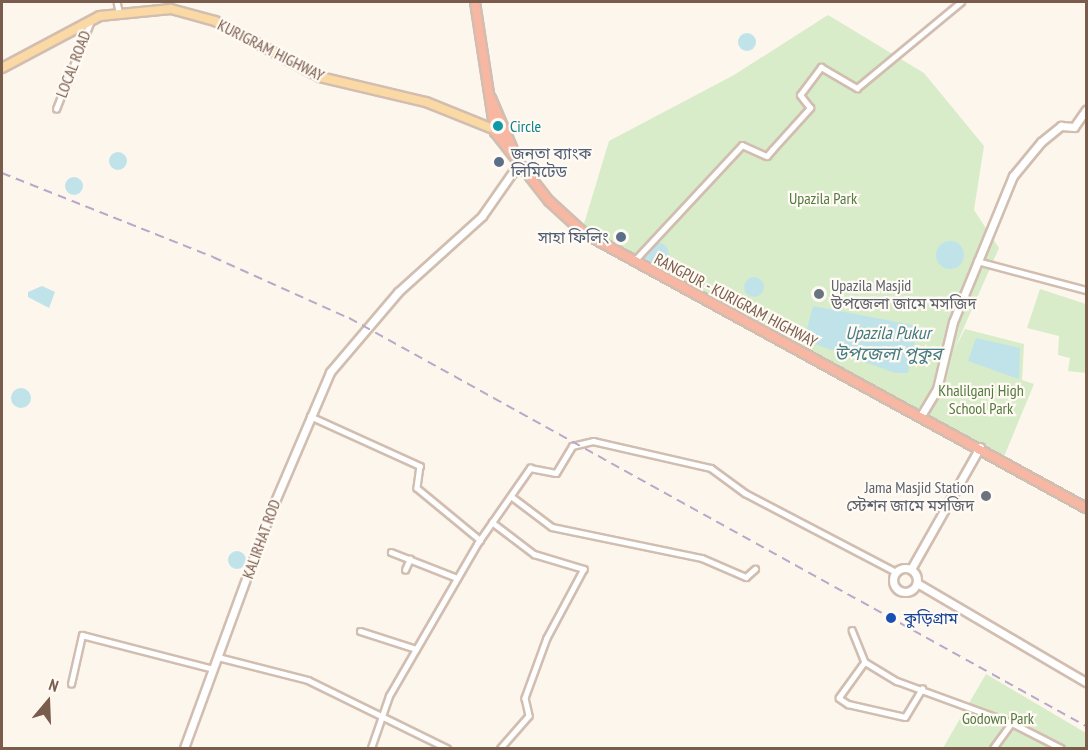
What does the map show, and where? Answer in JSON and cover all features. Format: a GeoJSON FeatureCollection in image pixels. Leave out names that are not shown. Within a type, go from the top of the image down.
{"type":"FeatureCollection","features":[{"type":"Feature","properties":{"kind":"highway"},"geometry":{"type":"LineString","coordinates":[[475,2],[495,132]]}},
{"type":"Feature","properties":{"kind":"highway"},"geometry":{"type":"LineString","coordinates":[[489,92],[519,163]]}},
{"type":"Feature","properties":{"kind":"highway","name":"RANGPUR - KURIGRAM HIGHWAY"},"geometry":{"type":"LineString","coordinates":[[495,132],[565,217],[633,262],[922,414],[1086,508]]}},
{"type":"Feature","properties":{"kind":"main road","name":"KURIGRAM HIGHWAY"},"geometry":{"type":"LineString","coordinates":[[2,68],[91,20],[119,11],[171,9],[215,21],[320,77],[426,102],[495,132]]}},
{"type":"Feature","properties":{"kind":"main road","name":"KURIGRAM HIGHWAY"},"geometry":{"type":"LineString","coordinates":[[477,123],[502,120]]}},
{"type":"Feature","properties":{"kind":"main road"},"geometry":{"type":"LineString","coordinates":[[495,132],[506,131]]}},
{"type":"Feature","properties":{"kind":"street"},"geometry":{"type":"LineString","coordinates":[[117,2],[119,11]]}},
{"type":"Feature","properties":{"kind":"street"},"geometry":{"type":"LineString","coordinates":[[633,262],[742,146],[769,154],[810,108],[800,95],[821,67],[857,88],[961,2]]}},
{"type":"Feature","properties":{"kind":"street","name":"LOCAL ROAD"},"geometry":{"type":"LineString","coordinates":[[56,109],[91,20]]}},
{"type":"Feature","properties":{"kind":"street"},"geometry":{"type":"LineString","coordinates":[[922,414],[937,389],[953,322],[977,261],[1020,165],[1055,129],[1074,127],[1086,110]]}},
{"type":"Feature","properties":{"kind":"street","name":"KALIRHAT ROD"},"geometry":{"type":"LineString","coordinates":[[184,748],[309,416],[333,367],[356,337],[442,248],[483,216],[519,163]]}},
{"type":"Feature","properties":{"kind":"street"},"geometry":{"type":"LineString","coordinates":[[977,261],[1086,290]]}},
{"type":"Feature","properties":{"kind":"street"},"geometry":{"type":"LineString","coordinates":[[309,416],[420,466],[417,488],[480,540]]}},
{"type":"Feature","properties":{"kind":"street"},"geometry":{"type":"LineString","coordinates":[[371,748],[381,721],[416,649],[480,540],[530,468],[556,473],[572,446],[593,441],[711,468],[745,493],[896,572],[910,569],[980,447]]}},
{"type":"Feature","properties":{"kind":"street"},"geometry":{"type":"LineString","coordinates":[[511,496],[552,527],[702,558],[746,577],[754,569]]}},
{"type":"Feature","properties":{"kind":"street"},"geometry":{"type":"LineString","coordinates":[[492,522],[534,554],[584,569],[547,638],[525,698],[529,716],[501,748]]}},
{"type":"Feature","properties":{"kind":"street"},"geometry":{"type":"LineString","coordinates":[[391,552],[457,578]]}},
{"type":"Feature","properties":{"kind":"street"},"geometry":{"type":"LineString","coordinates":[[405,570],[410,560]]}},
{"type":"Feature","properties":{"kind":"street"},"geometry":{"type":"LineString","coordinates":[[910,569],[917,583],[1086,682]]}},
{"type":"Feature","properties":{"kind":"street"},"geometry":{"type":"LineString","coordinates":[[896,572],[898,590],[909,591],[917,583]]}},
{"type":"Feature","properties":{"kind":"street"},"geometry":{"type":"LineString","coordinates":[[852,630],[865,662],[922,689],[1012,723],[1061,748]]}},
{"type":"Feature","properties":{"kind":"street"},"geometry":{"type":"LineString","coordinates":[[360,631],[416,649]]}},
{"type":"Feature","properties":{"kind":"street"},"geometry":{"type":"LineString","coordinates":[[70,684],[82,635],[213,669]]}},
{"type":"Feature","properties":{"kind":"street"},"geometry":{"type":"LineString","coordinates":[[218,657],[308,680],[381,721],[447,748]]}},
{"type":"Feature","properties":{"kind":"street"},"geometry":{"type":"LineString","coordinates":[[865,662],[839,698],[848,704],[905,717],[922,689]]}},
{"type":"Feature","properties":{"kind":"street"},"geometry":{"type":"LineString","coordinates":[[994,748],[1012,723]]}},
{"type":"Feature","properties":{"kind":"green space","name":"Upazila Park"},"geometry":{"type":"Polygon","coordinates":[[[828,15],[924,73],[984,146],[974,210],[999,248],[954,350],[965,329],[1024,344],[1022,380],[1034,384],[1003,459],[926,420],[941,377],[915,416],[580,237],[609,141],[734,75],[828,15]]]}},
{"type":"Feature","properties":{"kind":"green space"},"geometry":{"type":"Polygon","coordinates":[[[1040,289],[1086,304],[1086,373],[1068,371],[1070,358],[1058,355],[1059,336],[1027,328],[1040,289]]]}},
{"type":"Feature","properties":{"kind":"green space","name":"Godown Park"},"geometry":{"type":"Polygon","coordinates":[[[986,674],[1086,733],[1086,748],[943,748],[986,674]]]}},
{"type":"Feature","properties":{"kind":"water"},"geometry":{"type":"Polygon","coordinates":[[[747,33],[753,36],[756,42],[753,48],[747,51],[741,48],[738,42],[741,36],[747,33]]]}},
{"type":"Feature","properties":{"kind":"water"},"geometry":{"type":"Polygon","coordinates":[[[114,152],[122,152],[127,157],[125,168],[114,170],[109,165],[109,157],[114,152]]]}},
{"type":"Feature","properties":{"kind":"water"},"geometry":{"type":"Polygon","coordinates":[[[70,177],[78,177],[83,182],[81,193],[70,195],[65,190],[65,182],[70,177]]]}},
{"type":"Feature","properties":{"kind":"water"},"geometry":{"type":"Polygon","coordinates":[[[950,241],[960,245],[964,255],[960,265],[950,269],[940,265],[936,255],[940,245],[950,241]]]}},
{"type":"Feature","properties":{"kind":"water"},"geometry":{"type":"Polygon","coordinates":[[[656,242],[665,246],[669,255],[665,264],[656,268],[647,264],[643,255],[647,246],[656,242]]]}},
{"type":"Feature","properties":{"kind":"water"},"geometry":{"type":"Polygon","coordinates":[[[754,277],[761,280],[764,287],[761,294],[754,297],[747,294],[744,287],[747,280],[754,277]]]}},
{"type":"Feature","properties":{"kind":"water"},"geometry":{"type":"Polygon","coordinates":[[[42,286],[55,292],[49,308],[28,297],[28,292],[42,286]]]}},
{"type":"Feature","properties":{"kind":"water","name":"Upazila Pukur উপজেলা পুকুর"},"geometry":{"type":"Polygon","coordinates":[[[813,306],[918,326],[908,373],[895,373],[804,340],[813,306]]]}},
{"type":"Feature","properties":{"kind":"water"},"geometry":{"type":"Polygon","coordinates":[[[976,338],[1020,348],[1019,379],[968,361],[976,338]]]}},
{"type":"Feature","properties":{"kind":"water"},"geometry":{"type":"Polygon","coordinates":[[[21,388],[28,391],[31,398],[28,405],[21,408],[14,405],[11,398],[14,391],[21,388]]]}},
{"type":"Feature","properties":{"kind":"water"},"geometry":{"type":"Polygon","coordinates":[[[237,551],[243,554],[246,560],[243,566],[237,569],[231,566],[228,560],[231,554],[237,551]]]}},
{"type":"Feature","properties":{"kind":"railway"},"geometry":{"type":"LineString","coordinates":[[2,173],[213,257],[349,318],[1086,726]]}},
{"type":"Feature","properties":{"kind":"place","name":"Circle"},"geometry":{"type":"Point","coordinates":[498,126]}},
{"type":"Feature","properties":{"kind":"place","name":"জনতা ব্যাংক লিমিটেড"},"geometry":{"type":"Point","coordinates":[499,162]}},
{"type":"Feature","properties":{"kind":"place","name":"সাহা ফিলিং"},"geometry":{"type":"Point","coordinates":[621,237]}},
{"type":"Feature","properties":{"kind":"place","name":"Upazila Masjid উপজেলা জামে মসজিদ"},"geometry":{"type":"Point","coordinates":[819,294]}},
{"type":"Feature","properties":{"kind":"place","name":"Jama Masjid Station স্টেশন জামে মসজিদ"},"geometry":{"type":"Point","coordinates":[986,496]}},
{"type":"Feature","properties":{"kind":"place","name":"কুড়িগ্রাম"},"geometry":{"type":"Point","coordinates":[891,618]}},
{"type":"Feature","properties":{"kind":"park label","name":"Khalilganj High School Park"},"geometry":{"type":"Point","coordinates":[981,399]}}]}
